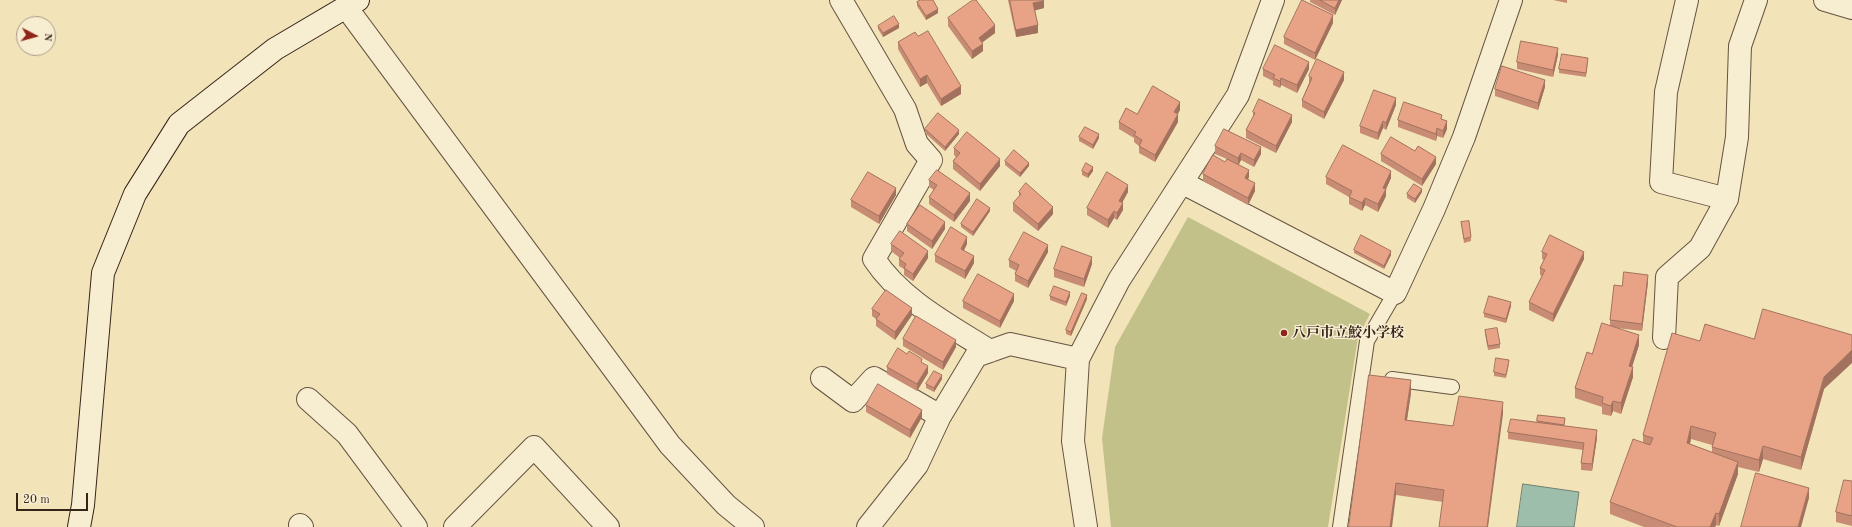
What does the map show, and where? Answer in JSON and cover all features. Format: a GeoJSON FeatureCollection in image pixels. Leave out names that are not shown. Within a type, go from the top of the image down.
{"type":"FeatureCollection","features":[{"type":"Feature","properties":{"kind":"street"},"geometry":{"type":"LineString","coordinates":[[841,0],[906,109],[917,144],[931,160],[874,258],[882,272],[919,306],[990,351]]}},
{"type":"Feature","properties":{"kind":"street"},"geometry":{"type":"LineString","coordinates":[[1086,527],[1073,441],[1078,360],[1119,280],[1183,183],[1238,95],[1273,0]]}},
{"type":"Feature","properties":{"kind":"street"},"geometry":{"type":"LineString","coordinates":[[1183,183],[1395,293],[1434,209],[1464,137],[1511,0]]}},
{"type":"Feature","properties":{"kind":"street"},"geometry":{"type":"LineString","coordinates":[[1687,0],[1666,92],[1661,182],[1727,199]]}},
{"type":"Feature","properties":{"kind":"street"},"geometry":{"type":"LineString","coordinates":[[1664,338],[1667,278],[1700,248],[1727,199],[1737,137],[1740,46],[1756,0]]}},
{"type":"Feature","properties":{"kind":"street"},"geometry":{"type":"LineString","coordinates":[[1825,0],[1852,8]]}},
{"type":"Feature","properties":{"kind":"street"},"geometry":{"type":"LineString","coordinates":[[79,527],[83,504],[103,273],[135,194],[179,124],[274,49],[352,3],[670,445],[726,505],[753,527]]}},
{"type":"Feature","properties":{"kind":"street"},"geometry":{"type":"LineString","coordinates":[[868,527],[917,465],[940,416],[976,356],[1010,344],[1078,360]]}},
{"type":"Feature","properties":{"kind":"street"},"geometry":{"type":"LineString","coordinates":[[822,378],[854,401],[874,378],[940,416]]}},
{"type":"Feature","properties":{"kind":"street"},"geometry":{"type":"LineString","coordinates":[[308,399],[347,434],[416,527]]}},
{"type":"Feature","properties":{"kind":"street"},"geometry":{"type":"LineString","coordinates":[[454,527],[534,447],[608,527]]}},
{"type":"Feature","properties":{"kind":"lane"},"geometry":{"type":"LineString","coordinates":[[1340,527],[1368,341],[1395,293]]}},
{"type":"Feature","properties":{"kind":"lane"},"geometry":{"type":"LineString","coordinates":[[1362,375],[1452,387]]}},
{"type":"Feature","properties":{"kind":"shaded area"},"geometry":{"type":"Polygon","coordinates":[[[1188,217],[1370,314],[1358,337],[1328,527],[1111,527],[1102,438],[1115,347],[1188,217]]]}},
{"type":"Feature","properties":{"kind":"shaded area"},"geometry":{"type":"Polygon","coordinates":[[[1523,484],[1579,492],[1574,527],[1517,527],[1523,484]]]}},
{"type":"Feature","properties":{"kind":"building"},"geometry":{"type":"Polygon","coordinates":[[[921,0],[933,0],[938,9],[926,16],[917,2],[921,0]]]}},
{"type":"Feature","properties":{"kind":"building"},"geometry":{"type":"Polygon","coordinates":[[[973,0],[976,0],[995,25],[979,38],[983,44],[972,51],[948,18],[973,0]]]}},
{"type":"Feature","properties":{"kind":"building"},"geometry":{"type":"Polygon","coordinates":[[[1010,0],[1043,0],[1044,1],[1033,3],[1038,25],[1016,30],[1010,0]]]}},
{"type":"Feature","properties":{"kind":"building"},"geometry":{"type":"Polygon","coordinates":[[[1302,0],[1333,15],[1315,53],[1284,37],[1302,0]]]}},
{"type":"Feature","properties":{"kind":"building"},"geometry":{"type":"Polygon","coordinates":[[[1320,0],[1339,0],[1335,8],[1320,0]]]}},
{"type":"Feature","properties":{"kind":"building"},"geometry":{"type":"Polygon","coordinates":[[[894,16],[899,24],[883,33],[878,26],[894,16]]]}},
{"type":"Feature","properties":{"kind":"building"},"geometry":{"type":"Polygon","coordinates":[[[928,31],[961,86],[941,99],[927,75],[920,79],[898,42],[915,32],[918,36],[928,31]]]}},
{"type":"Feature","properties":{"kind":"building"},"geometry":{"type":"Polygon","coordinates":[[[1521,41],[1558,48],[1553,70],[1517,62],[1521,41]]]}},
{"type":"Feature","properties":{"kind":"building"},"geometry":{"type":"Polygon","coordinates":[[[1275,45],[1309,62],[1297,85],[1281,78],[1280,81],[1273,78],[1275,75],[1263,69],[1275,45]]]}},
{"type":"Feature","properties":{"kind":"building"},"geometry":{"type":"Polygon","coordinates":[[[1562,54],[1588,58],[1586,73],[1559,69],[1562,54]]]}},
{"type":"Feature","properties":{"kind":"building"},"geometry":{"type":"Polygon","coordinates":[[[1317,59],[1344,72],[1324,112],[1302,100],[1312,78],[1309,76],[1317,59]]]}},
{"type":"Feature","properties":{"kind":"building"},"geometry":{"type":"Polygon","coordinates":[[[1502,66],[1545,80],[1538,103],[1495,89],[1502,66]]]}},
{"type":"Feature","properties":{"kind":"building"},"geometry":{"type":"Polygon","coordinates":[[[1153,86],[1180,102],[1174,112],[1178,114],[1155,155],[1139,146],[1142,140],[1134,135],[1136,132],[1119,122],[1126,108],[1137,114],[1153,86]]]}},
{"type":"Feature","properties":{"kind":"building"},"geometry":{"type":"Polygon","coordinates":[[[1374,90],[1396,98],[1386,123],[1383,121],[1378,133],[1360,126],[1374,90]]]}},
{"type":"Feature","properties":{"kind":"building"},"geometry":{"type":"Polygon","coordinates":[[[1259,99],[1292,115],[1276,146],[1246,130],[1255,113],[1253,112],[1259,99]]]}},
{"type":"Feature","properties":{"kind":"building"},"geometry":{"type":"Polygon","coordinates":[[[1404,102],[1442,115],[1441,119],[1447,121],[1443,131],[1437,128],[1436,134],[1398,120],[1404,102]]]}},
{"type":"Feature","properties":{"kind":"building"},"geometry":{"type":"Polygon","coordinates":[[[938,113],[959,130],[945,147],[925,129],[938,113]]]}},
{"type":"Feature","properties":{"kind":"building"},"geometry":{"type":"Polygon","coordinates":[[[1085,127],[1099,134],[1093,145],[1079,137],[1085,127]]]}},
{"type":"Feature","properties":{"kind":"building"},"geometry":{"type":"Polygon","coordinates":[[[1224,129],[1261,147],[1254,160],[1241,153],[1238,158],[1215,146],[1224,129]]]}},
{"type":"Feature","properties":{"kind":"building"},"geometry":{"type":"Polygon","coordinates":[[[967,132],[1000,159],[980,184],[953,161],[960,153],[954,148],[967,132]]]}},
{"type":"Feature","properties":{"kind":"building"},"geometry":{"type":"Polygon","coordinates":[[[1391,137],[1415,151],[1418,146],[1436,157],[1422,179],[1381,154],[1391,137]]]}},
{"type":"Feature","properties":{"kind":"building"},"geometry":{"type":"Polygon","coordinates":[[[1343,145],[1391,171],[1383,188],[1386,189],[1378,204],[1365,198],[1362,203],[1349,197],[1352,191],[1326,177],[1343,145]]]}},
{"type":"Feature","properties":{"kind":"building"},"geometry":{"type":"Polygon","coordinates":[[[1014,150],[1029,163],[1020,173],[1005,161],[1014,150]]]}},
{"type":"Feature","properties":{"kind":"building"},"geometry":{"type":"Polygon","coordinates":[[[1213,155],[1225,162],[1227,159],[1249,170],[1245,178],[1255,183],[1248,198],[1203,174],[1213,155]]]}},
{"type":"Feature","properties":{"kind":"building"},"geometry":{"type":"Polygon","coordinates":[[[1086,163],[1093,167],[1088,174],[1082,171],[1086,163]]]}},
{"type":"Feature","properties":{"kind":"building"},"geometry":{"type":"Polygon","coordinates":[[[937,170],[970,193],[954,215],[929,197],[937,185],[929,180],[937,170]]]}},
{"type":"Feature","properties":{"kind":"building"},"geometry":{"type":"Polygon","coordinates":[[[868,172],[896,188],[879,216],[851,200],[868,172]]]}},
{"type":"Feature","properties":{"kind":"building"},"geometry":{"type":"Polygon","coordinates":[[[1107,172],[1128,185],[1119,201],[1123,203],[1117,213],[1114,211],[1108,220],[1087,208],[1107,172]]]}},
{"type":"Feature","properties":{"kind":"building"},"geometry":{"type":"Polygon","coordinates":[[[1026,183],[1053,207],[1038,224],[1013,203],[1021,194],[1019,192],[1026,183]]]}},
{"type":"Feature","properties":{"kind":"building"},"geometry":{"type":"Polygon","coordinates":[[[1414,184],[1422,189],[1415,199],[1407,194],[1414,184]]]}},
{"type":"Feature","properties":{"kind":"building"},"geometry":{"type":"Polygon","coordinates":[[[977,199],[990,208],[973,232],[961,224],[977,199]]]}},
{"type":"Feature","properties":{"kind":"building"},"geometry":{"type":"Polygon","coordinates":[[[920,205],[945,222],[932,241],[907,224],[920,205]]]}},
{"type":"Feature","properties":{"kind":"building"},"geometry":{"type":"Polygon","coordinates":[[[1469,221],[1471,237],[1464,239],[1461,222],[1469,221]]]}},
{"type":"Feature","properties":{"kind":"building"},"geometry":{"type":"Polygon","coordinates":[[[951,227],[967,237],[961,249],[974,256],[965,271],[935,255],[951,227]]]}},
{"type":"Feature","properties":{"kind":"building"},"geometry":{"type":"Polygon","coordinates":[[[900,231],[928,251],[913,274],[904,268],[906,264],[899,259],[904,253],[891,244],[900,231]]]}},
{"type":"Feature","properties":{"kind":"building"},"geometry":{"type":"Polygon","coordinates":[[[1024,232],[1048,245],[1028,281],[1015,274],[1019,265],[1009,260],[1024,232]]]}},
{"type":"Feature","properties":{"kind":"building"},"geometry":{"type":"Polygon","coordinates":[[[1361,235],[1391,251],[1384,266],[1354,250],[1361,235]]]}},
{"type":"Feature","properties":{"kind":"building"},"geometry":{"type":"Polygon","coordinates":[[[1550,235],[1584,252],[1553,314],[1529,302],[1545,270],[1540,268],[1547,254],[1542,252],[1550,235]]]}},
{"type":"Feature","properties":{"kind":"building"},"geometry":{"type":"Polygon","coordinates":[[[1062,246],[1092,257],[1084,279],[1054,269],[1062,246]]]}},
{"type":"Feature","properties":{"kind":"building"},"geometry":{"type":"Polygon","coordinates":[[[1624,272],[1648,275],[1642,324],[1610,320],[1614,285],[1622,286],[1624,272]]]}},
{"type":"Feature","properties":{"kind":"building"},"geometry":{"type":"Polygon","coordinates":[[[978,274],[1014,294],[1000,321],[963,301],[978,274]]]}},
{"type":"Feature","properties":{"kind":"building"},"geometry":{"type":"Polygon","coordinates":[[[1054,286],[1070,292],[1066,302],[1050,296],[1054,286]]]}},
{"type":"Feature","properties":{"kind":"building"},"geometry":{"type":"Polygon","coordinates":[[[886,290],[912,308],[895,332],[876,319],[880,314],[872,309],[886,290]]]}},
{"type":"Feature","properties":{"kind":"building"},"geometry":{"type":"Polygon","coordinates":[[[1082,293],[1087,295],[1071,332],[1066,330],[1082,293]]]}},
{"type":"Feature","properties":{"kind":"building"},"geometry":{"type":"Polygon","coordinates":[[[1489,296],[1511,302],[1506,319],[1484,313],[1489,296]]]}},
{"type":"Feature","properties":{"kind":"building"},"geometry":{"type":"Polygon","coordinates":[[[1763,309],[1852,335],[1852,350],[1824,377],[1801,457],[1763,446],[1759,460],[1712,447],[1716,433],[1691,426],[1687,443],[1738,462],[1719,514],[1716,513],[1710,527],[1677,527],[1610,502],[1633,439],[1650,445],[1653,438],[1643,435],[1672,333],[1700,341],[1705,324],[1754,339],[1763,309]]]}},
{"type":"Feature","properties":{"kind":"building"},"geometry":{"type":"Polygon","coordinates":[[[916,316],[956,340],[943,362],[903,339],[916,316]]]}},
{"type":"Feature","properties":{"kind":"building"},"geometry":{"type":"Polygon","coordinates":[[[1602,323],[1639,335],[1629,366],[1633,367],[1621,403],[1613,401],[1611,406],[1602,403],[1603,397],[1575,388],[1587,352],[1592,354],[1602,323]]]}},
{"type":"Feature","properties":{"kind":"building"},"geometry":{"type":"Polygon","coordinates":[[[1497,328],[1500,344],[1488,346],[1485,330],[1497,328]]]}},
{"type":"Feature","properties":{"kind":"building"},"geometry":{"type":"Polygon","coordinates":[[[898,348],[907,354],[909,351],[922,359],[921,362],[928,366],[917,384],[887,367],[898,348]]]}},
{"type":"Feature","properties":{"kind":"building"},"geometry":{"type":"Polygon","coordinates":[[[1496,358],[1509,360],[1506,375],[1494,372],[1496,358]]]}},
{"type":"Feature","properties":{"kind":"building"},"geometry":{"type":"Polygon","coordinates":[[[934,371],[942,375],[934,388],[926,384],[934,371]]]}},
{"type":"Feature","properties":{"kind":"building"},"geometry":{"type":"Polygon","coordinates":[[[1369,375],[1411,380],[1405,420],[1453,426],[1459,396],[1503,402],[1487,527],[1439,527],[1444,490],[1396,483],[1390,527],[1349,527],[1369,375]]]}},
{"type":"Feature","properties":{"kind":"building"},"geometry":{"type":"Polygon","coordinates":[[[878,384],[922,410],[910,430],[866,405],[878,384]]]}},
{"type":"Feature","properties":{"kind":"building"},"geometry":{"type":"Polygon","coordinates":[[[1538,415],[1565,418],[1564,425],[1537,421],[1538,415]]]}},
{"type":"Feature","properties":{"kind":"building"},"geometry":{"type":"Polygon","coordinates":[[[1511,419],[1597,430],[1592,464],[1581,463],[1584,443],[1508,432],[1511,419]]]}},
{"type":"Feature","properties":{"kind":"building"},"geometry":{"type":"Polygon","coordinates":[[[1756,473],[1809,488],[1798,527],[1741,527],[1756,473]]]}},
{"type":"Feature","properties":{"kind":"building"},"geometry":{"type":"Polygon","coordinates":[[[1844,480],[1852,481],[1852,516],[1836,512],[1844,480]]]}},
{"type":"Feature","properties":{"kind":"place","name":"八戸市立鮫小学校"},"geometry":{"type":"Point","coordinates":[1284,333]}}]}
